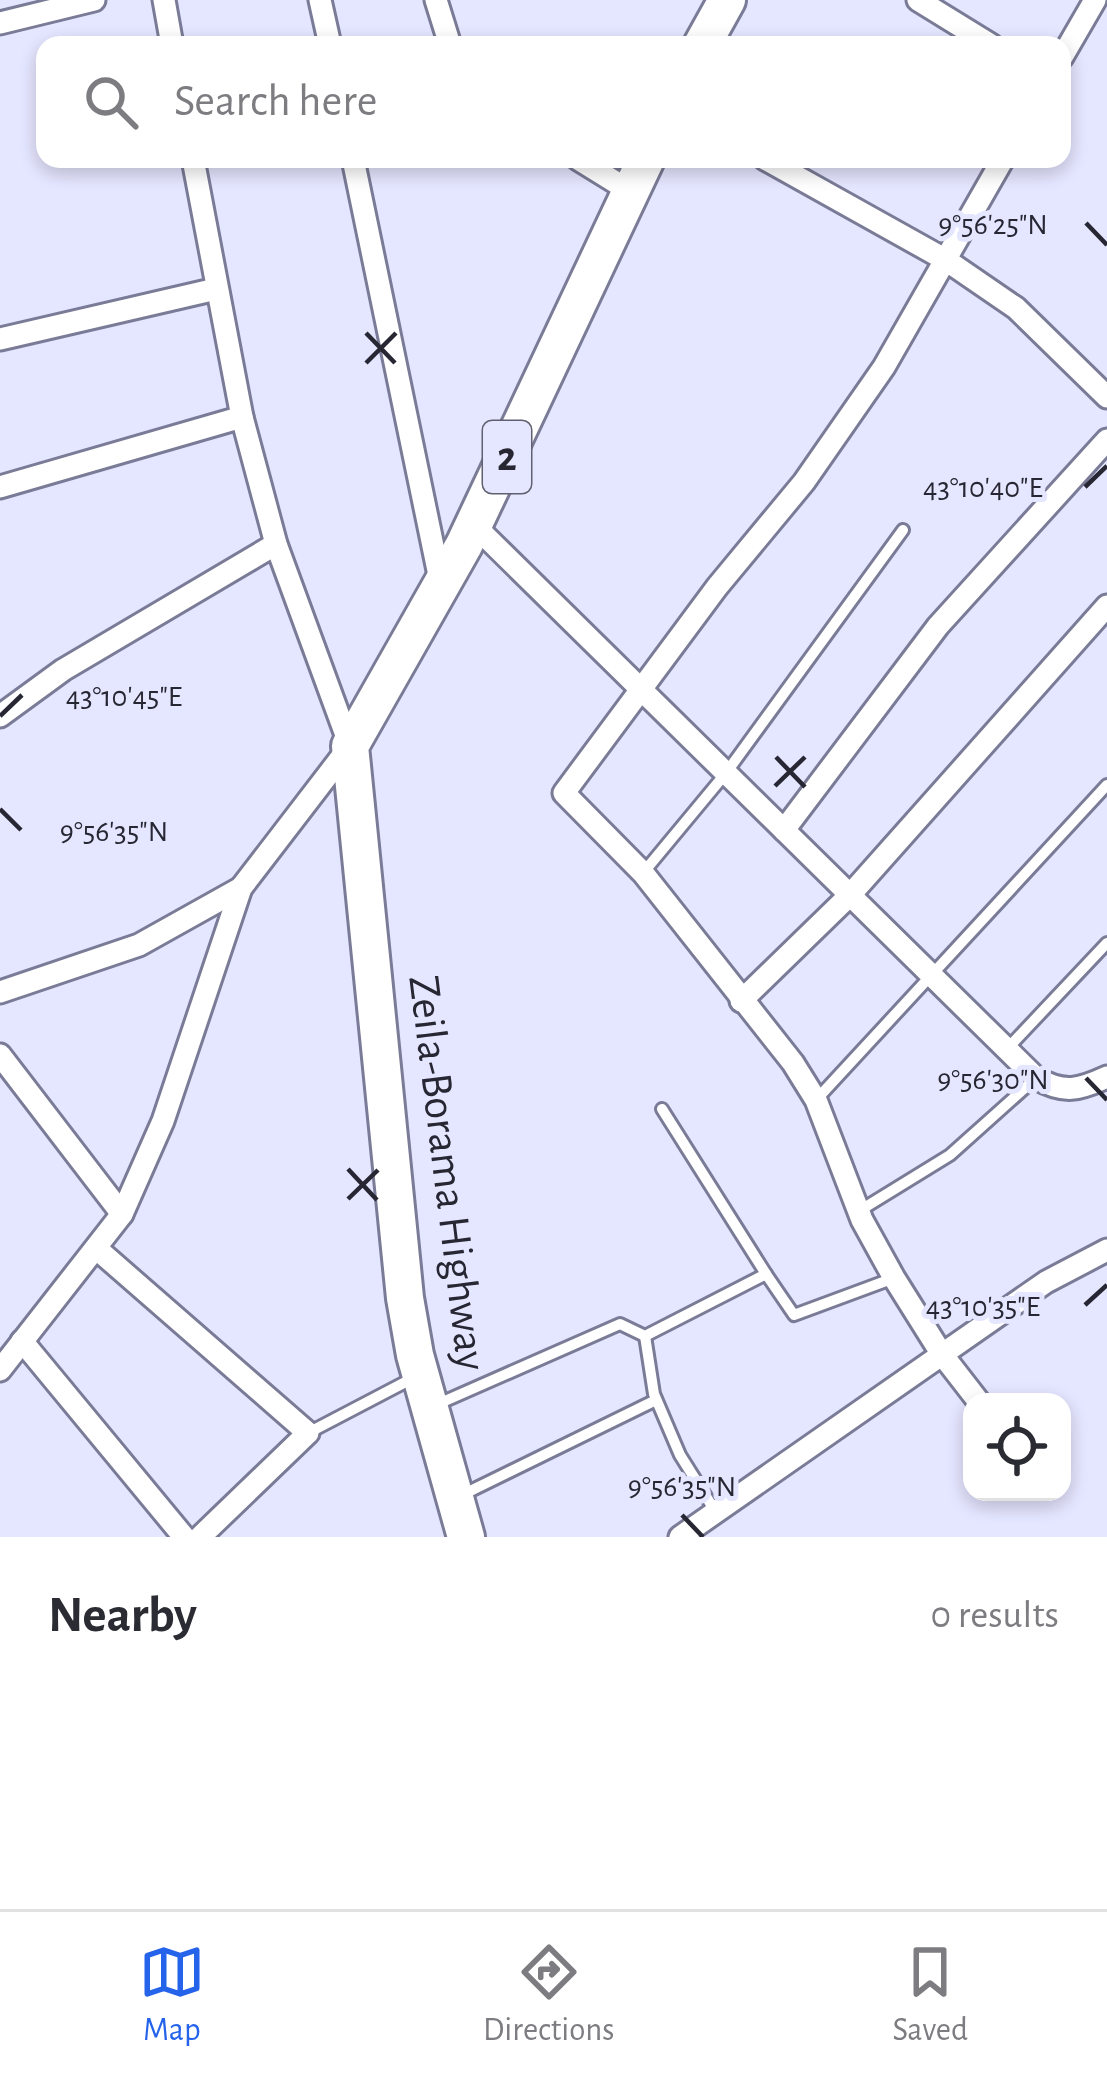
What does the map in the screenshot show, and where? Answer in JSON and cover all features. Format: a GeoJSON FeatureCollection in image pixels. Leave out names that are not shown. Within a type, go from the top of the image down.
{"type":"FeatureCollection","features":[{"type":"Feature","properties":{"kind":"highway"},"geometry":{"type":"LineString","coordinates":[[707,36],[728,0]]}},
{"type":"Feature","properties":{"kind":"highway","name":"2"},"geometry":{"type":"LineString","coordinates":[[350,746],[474,525],[640,176]]}},
{"type":"Feature","properties":{"kind":"highway","name":"Zeila-Borama Highway"},"geometry":{"type":"LineString","coordinates":[[350,746],[405,1298],[466,1537]]}},
{"type":"Feature","properties":{"kind":"street"},"geometry":{"type":"LineString","coordinates":[[0,23],[94,0]]}},
{"type":"Feature","properties":{"kind":"street"},"geometry":{"type":"LineString","coordinates":[[164,0],[170,36]]}},
{"type":"Feature","properties":{"kind":"street"},"geometry":{"type":"LineString","coordinates":[[320,0],[327,36]]}},
{"type":"Feature","properties":{"kind":"street"},"geometry":{"type":"LineString","coordinates":[[436,0],[447,36]]}},
{"type":"Feature","properties":{"kind":"street"},"geometry":{"type":"LineString","coordinates":[[918,0],[976,36]]}},
{"type":"Feature","properties":{"kind":"street"},"geometry":{"type":"LineString","coordinates":[[1071,41],[1095,0]]}},
{"type":"Feature","properties":{"kind":"street"},"geometry":{"type":"LineString","coordinates":[[0,1370],[122,1214],[163,1121],[241,888],[350,746],[276,544],[242,417],[195,168]]}},
{"type":"Feature","properties":{"kind":"street"},"geometry":{"type":"LineString","coordinates":[[355,168],[441,585]]}},
{"type":"Feature","properties":{"kind":"street"},"geometry":{"type":"LineString","coordinates":[[611,168],[640,176]]}},
{"type":"Feature","properties":{"kind":"street"},"geometry":{"type":"LineString","coordinates":[[780,168],[946,260],[1016,308],[1107,398]]}},
{"type":"Feature","properties":{"kind":"street"},"geometry":{"type":"LineString","coordinates":[[972,1393],[894,1278],[859,1211],[816,1100],[793,1063],[644,873],[563,793],[717,587],[804,482],[884,367],[999,168]]}},
{"type":"Feature","properties":{"kind":"street"},"geometry":{"type":"LineString","coordinates":[[0,339],[216,289]]}},
{"type":"Feature","properties":{"kind":"street"},"geometry":{"type":"LineString","coordinates":[[0,487],[242,417]]}},
{"type":"Feature","properties":{"kind":"street"},"geometry":{"type":"LineString","coordinates":[[784,830],[938,626],[1107,440]]}},
{"type":"Feature","properties":{"kind":"street"},"geometry":{"type":"LineString","coordinates":[[474,525],[1036,1078],[1060,1091],[1083,1088],[1107,1077]]}},
{"type":"Feature","properties":{"kind":"street"},"geometry":{"type":"LineString","coordinates":[[0,716],[63,670],[276,544]]}},
{"type":"Feature","properties":{"kind":"street"},"geometry":{"type":"LineString","coordinates":[[741,1001],[850,895],[1107,606]]}},
{"type":"Feature","properties":{"kind":"street"},"geometry":{"type":"LineString","coordinates":[[0,992],[139,945],[241,888]]}},
{"type":"Feature","properties":{"kind":"street"},"geometry":{"type":"LineString","coordinates":[[0,1055],[122,1214]]}},
{"type":"Feature","properties":{"kind":"street"},"geometry":{"type":"LineString","coordinates":[[98,1249],[308,1433],[200,1537]]}},
{"type":"Feature","properties":{"kind":"street"},"geometry":{"type":"LineString","coordinates":[[680,1537],[1046,1282],[1107,1250]]}},
{"type":"Feature","properties":{"kind":"street"},"geometry":{"type":"LineString","coordinates":[[22,1341],[184,1537]]}},
{"type":"Feature","properties":{"kind":"lane"},"geometry":{"type":"LineString","coordinates":[[644,873],[726,773],[903,530]]}},
{"type":"Feature","properties":{"kind":"lane"},"geometry":{"type":"LineString","coordinates":[[816,1100],[1107,785]]}},
{"type":"Feature","properties":{"kind":"lane"},"geometry":{"type":"LineString","coordinates":[[1007,1049],[1107,943]]}},
{"type":"Feature","properties":{"kind":"lane"},"geometry":{"type":"LineString","coordinates":[[859,1211],[950,1155],[1036,1078]]}},
{"type":"Feature","properties":{"kind":"lane"},"geometry":{"type":"LineString","coordinates":[[662,1109],[794,1315],[894,1278]]}},
{"type":"Feature","properties":{"kind":"lane"},"geometry":{"type":"LineString","coordinates":[[645,1336],[766,1274]]}},
{"type":"Feature","properties":{"kind":"lane"},"geometry":{"type":"LineString","coordinates":[[430,1407],[620,1324],[645,1336]]}},
{"type":"Feature","properties":{"kind":"lane"},"geometry":{"type":"LineString","coordinates":[[645,1336],[656,1400],[680,1455],[716,1514]]}},
{"type":"Feature","properties":{"kind":"lane"},"geometry":{"type":"LineString","coordinates":[[308,1433],[429,1370]]}},
{"type":"Feature","properties":{"kind":"lane"},"geometry":{"type":"LineString","coordinates":[[455,1498],[656,1400]]}}]}
